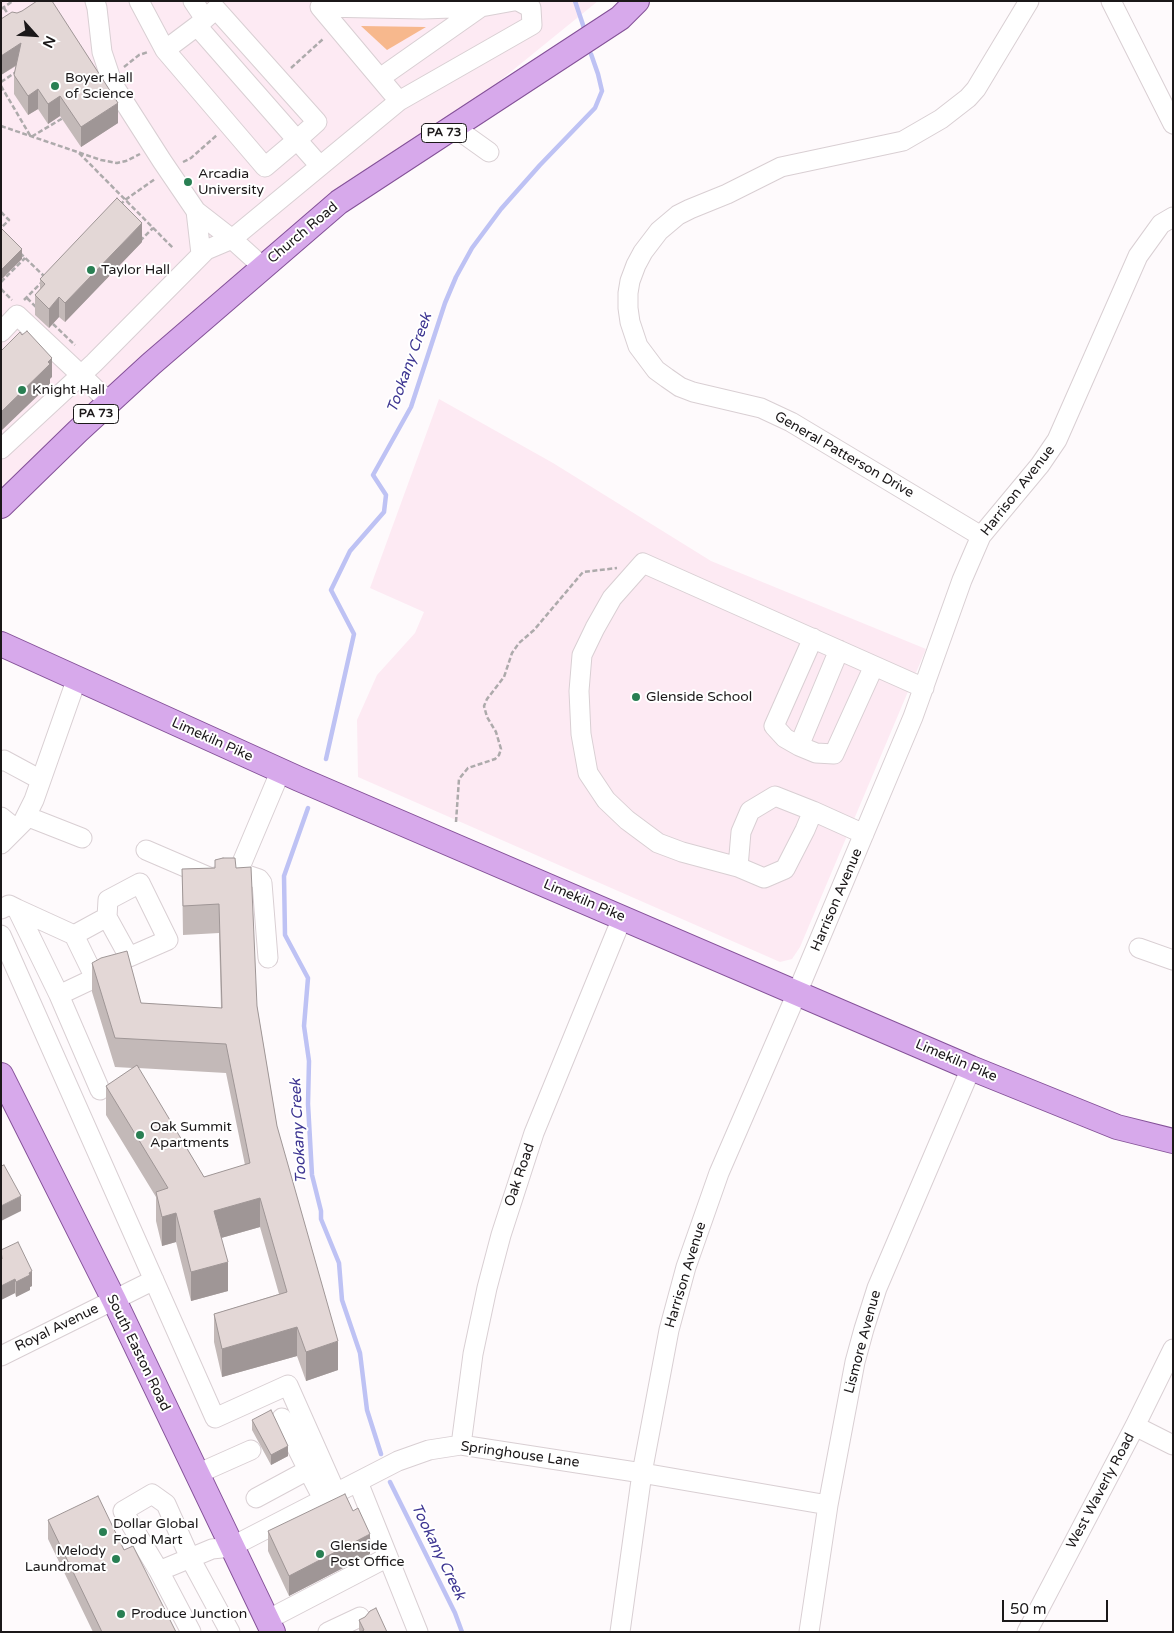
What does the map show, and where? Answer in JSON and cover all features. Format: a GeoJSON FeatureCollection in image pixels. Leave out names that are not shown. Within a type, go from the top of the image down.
{"type":"FeatureCollection","features":[{"type":"Feature","properties":{"kind":"main road","name":"Church Road"},"geometry":{"type":"LineString","coordinates":[[1,506],[151,364],[339,202],[620,18],[637,1]]}},
{"type":"Feature","properties":{"kind":"main road","name":"Limekiln Pike"},"geometry":{"type":"LineString","coordinates":[[1,644],[281,770],[971,1068],[1117,1127],[1173,1142]]}},
{"type":"Feature","properties":{"kind":"main road","name":"South Easton Road"},"geometry":{"type":"LineString","coordinates":[[1,1075],[114,1300],[270,1626]]}},
{"type":"Feature","properties":{"kind":"street"},"geometry":{"type":"LineString","coordinates":[[95,1],[98,8],[102,52],[116,90],[196,211],[264,267]]}},
{"type":"Feature","properties":{"kind":"street"},"geometry":{"type":"LineString","coordinates":[[139,1],[160,49],[266,166],[316,122],[216,9],[201,23],[160,49]]}},
{"type":"Feature","properties":{"kind":"street"},"geometry":{"type":"LineString","coordinates":[[193,1],[201,23],[320,166]]}},
{"type":"Feature","properties":{"kind":"street"},"geometry":{"type":"LineString","coordinates":[[399,101],[320,7],[482,6],[514,1]]}},
{"type":"Feature","properties":{"kind":"street"},"geometry":{"type":"LineString","coordinates":[[1,449],[81,375],[206,250],[232,239],[399,101],[532,25],[531,8],[518,1]]}},
{"type":"Feature","properties":{"kind":"street","name":"General Patterson Drive"},"geometry":{"type":"LineString","coordinates":[[981,536],[791,422],[761,408],[693,392],[680,387],[656,370],[638,346],[630,322],[628,293],[636,265],[651,241],[668,223],[690,209],[727,194],[781,167],[903,140],[928,128],[946,115],[968,98],[976,89],[1029,1]]}},
{"type":"Feature","properties":{"kind":"street"},"geometry":{"type":"LineString","coordinates":[[1111,1],[1173,124]]}},
{"type":"Feature","properties":{"kind":"street"},"geometry":{"type":"LineString","coordinates":[[380,78],[482,6]]}},
{"type":"Feature","properties":{"kind":"street"},"geometry":{"type":"LineString","coordinates":[[454,126],[489,152]]}},
{"type":"Feature","properties":{"kind":"street"},"geometry":{"type":"LineString","coordinates":[[196,211],[201,254]]}},
{"type":"Feature","properties":{"kind":"street","name":"Harrison Avenue"},"geometry":{"type":"LineString","coordinates":[[620,1632],[642,1473],[669,1330],[686,1267],[719,1173],[798,993],[913,717],[962,580],[981,536],[1040,465],[1057,440],[1138,256],[1161,224],[1173,217]]}},
{"type":"Feature","properties":{"kind":"street"},"geometry":{"type":"LineString","coordinates":[[1,332],[18,311],[109,402]]}},
{"type":"Feature","properties":{"kind":"street"},"geometry":{"type":"LineString","coordinates":[[812,811],[806,830],[786,869],[764,878],[738,867],[682,852],[658,843],[627,820],[606,800],[588,773],[581,734],[579,691],[582,655],[612,598],[643,563],[924,688]]}},
{"type":"Feature","properties":{"kind":"street"},"geometry":{"type":"LineString","coordinates":[[813,638],[774,726],[785,738],[799,746],[816,753],[834,754],[874,666]]}},
{"type":"Feature","properties":{"kind":"street"},"geometry":{"type":"LineString","coordinates":[[799,746],[839,650]]}},
{"type":"Feature","properties":{"kind":"street"},"geometry":{"type":"LineString","coordinates":[[1,844],[21,823],[34,800],[77,678]]}},
{"type":"Feature","properties":{"kind":"street"},"geometry":{"type":"LineString","coordinates":[[1,761],[4,760],[41,780]]}},
{"type":"Feature","properties":{"kind":"street"},"geometry":{"type":"LineString","coordinates":[[238,872],[240,850],[254,814],[281,770]]}},
{"type":"Feature","properties":{"kind":"street"},"geometry":{"type":"LineString","coordinates":[[738,867],[741,832],[750,811],[775,796],[864,834]]}},
{"type":"Feature","properties":{"kind":"street"},"geometry":{"type":"LineString","coordinates":[[1,817],[82,838]]}},
{"type":"Feature","properties":{"kind":"street"},"geometry":{"type":"LineString","coordinates":[[146,850],[211,878],[238,872],[259,879],[262,883],[268,958]]}},
{"type":"Feature","properties":{"kind":"street"},"geometry":{"type":"LineString","coordinates":[[9,909],[74,935],[95,978],[59,995]]}},
{"type":"Feature","properties":{"kind":"street"},"geometry":{"type":"LineString","coordinates":[[9,909],[59,995],[100,1090]]}},
{"type":"Feature","properties":{"kind":"street"},"geometry":{"type":"LineString","coordinates":[[74,935],[107,917]]}},
{"type":"Feature","properties":{"kind":"street","name":"Oak Road"},"geometry":{"type":"LineString","coordinates":[[460,1446],[473,1354],[485,1296],[501,1235],[534,1133],[622,918]]}},
{"type":"Feature","properties":{"kind":"street"},"geometry":{"type":"LineString","coordinates":[[1,935],[215,1418],[288,1385],[330,1496]]}},
{"type":"Feature","properties":{"kind":"street"},"geometry":{"type":"LineString","coordinates":[[1140,948],[1173,960]]}},
{"type":"Feature","properties":{"kind":"street","name":"Lismore Avenue"},"geometry":{"type":"LineString","coordinates":[[809,1632],[828,1505],[855,1362],[877,1288],[971,1068]]}},
{"type":"Feature","properties":{"kind":"street","name":"Royal Avenue"},"geometry":{"type":"LineString","coordinates":[[3,1349],[114,1300],[154,1280]]}},
{"type":"Feature","properties":{"kind":"street","name":"West Waverly Road"},"geometry":{"type":"LineString","coordinates":[[1027,1632],[1135,1426],[1173,1349]]}},
{"type":"Feature","properties":{"kind":"street"},"geometry":{"type":"LineString","coordinates":[[282,1418],[308,1470],[330,1496]]}},
{"type":"Feature","properties":{"kind":"street"},"geometry":{"type":"LineString","coordinates":[[1135,1426],[1173,1446]]}},
{"type":"Feature","properties":{"kind":"street","name":"Springhouse Lane"},"geometry":{"type":"LineString","coordinates":[[160,1571],[212,1549],[231,1547],[398,1461],[429,1450],[460,1446],[642,1473],[828,1505]]}},
{"type":"Feature","properties":{"kind":"street"},"geometry":{"type":"LineString","coordinates":[[196,1474],[252,1450]]}},
{"type":"Feature","properties":{"kind":"street"},"geometry":{"type":"LineString","coordinates":[[256,1498],[308,1470]]}},
{"type":"Feature","properties":{"kind":"street"},"geometry":{"type":"LineString","coordinates":[[358,1482],[418,1632]]}},
{"type":"Feature","properties":{"kind":"street"},"geometry":{"type":"LineString","coordinates":[[191,1632],[160,1571],[123,1511],[152,1494],[166,1504],[190,1558],[230,1632]]}},
{"type":"Feature","properties":{"kind":"street"},"geometry":{"type":"LineString","coordinates":[[270,1626],[388,1557]]}},
{"type":"Feature","properties":{"kind":"street"},"geometry":{"type":"LineString","coordinates":[[328,1632],[354,1624]]}},
{"type":"Feature","properties":{"kind":"path"},"geometry":{"type":"LineString","coordinates":[[12,21],[2,8],[13,1]]}},
{"type":"Feature","properties":{"kind":"path"},"geometry":{"type":"LineString","coordinates":[[291,69],[323,39]]}},
{"type":"Feature","properties":{"kind":"path"},"geometry":{"type":"LineString","coordinates":[[123,67],[139,56],[160,49]]}},
{"type":"Feature","properties":{"kind":"path"},"geometry":{"type":"LineString","coordinates":[[1,82],[23,68]]}},
{"type":"Feature","properties":{"kind":"path"},"geometry":{"type":"LineString","coordinates":[[1,86],[31,137]]}},
{"type":"Feature","properties":{"kind":"path"},"geometry":{"type":"LineString","coordinates":[[31,137],[67,115]]}},
{"type":"Feature","properties":{"kind":"path"},"geometry":{"type":"LineString","coordinates":[[1,126],[75,150],[173,248]]}},
{"type":"Feature","properties":{"kind":"path"},"geometry":{"type":"LineString","coordinates":[[183,162],[191,158],[221,131]]}},
{"type":"Feature","properties":{"kind":"path"},"geometry":{"type":"LineString","coordinates":[[78,153],[117,163],[126,161],[146,151]]}},
{"type":"Feature","properties":{"kind":"path"},"geometry":{"type":"LineString","coordinates":[[118,206],[161,175]]}},
{"type":"Feature","properties":{"kind":"path"},"geometry":{"type":"LineString","coordinates":[[1,212],[9,220],[1,228]]}},
{"type":"Feature","properties":{"kind":"path"},"geometry":{"type":"LineString","coordinates":[[140,241],[153,228]]}},
{"type":"Feature","properties":{"kind":"path"},"geometry":{"type":"LineString","coordinates":[[1,289],[18,311],[27,298],[46,278],[18,251]]}},
{"type":"Feature","properties":{"kind":"path"},"geometry":{"type":"LineString","coordinates":[[1,282],[25,258]]}},
{"type":"Feature","properties":{"kind":"path"},"geometry":{"type":"LineString","coordinates":[[27,298],[39,310]]}},
{"type":"Feature","properties":{"kind":"path"},"geometry":{"type":"LineString","coordinates":[[53,324],[78,347]]}},
{"type":"Feature","properties":{"kind":"path"},"geometry":{"type":"LineString","coordinates":[[456,822],[459,779],[468,768],[490,761],[499,755],[501,749],[496,732],[487,717],[484,706],[504,677],[512,653],[519,643],[534,630],[583,572],[643,563]]}},
{"type":"Feature","properties":{"kind":"shaded area","name":"Arcadia University"},"geometry":{"type":"Polygon","coordinates":[[[1,1],[598,1],[151,364],[1,494],[1,1]]]}},
{"type":"Feature","properties":{"kind":"shaded area"},"geometry":{"type":"Polygon","coordinates":[[[361,26],[426,27],[387,50],[361,26]]]}},
{"type":"Feature","properties":{"kind":"shaded area","name":"Glenside School"},"geometry":{"type":"Polygon","coordinates":[[[439,399],[553,463],[711,561],[926,649],[800,947],[792,959],[780,962],[358,777],[357,720],[377,675],[415,633],[424,612],[370,588],[439,399]]]}},
{"type":"Feature","properties":{"kind":"building","name":"Boyer Hall of Science"},"geometry":{"type":"Polygon","coordinates":[[[37,1],[52,1],[118,103],[81,127],[60,96],[48,104],[38,89],[28,96],[14,75],[21,43],[1,56],[1,19],[12,12],[22,11],[37,1]]]}},
{"type":"Feature","properties":{"kind":"building"},"geometry":{"type":"Polygon","coordinates":[[[117,198],[142,223],[65,303],[59,297],[49,309],[35,295],[45,284],[40,279],[117,198]]]}},
{"type":"Feature","properties":{"kind":"building"},"geometry":{"type":"Polygon","coordinates":[[[1,228],[22,249],[1,270],[1,228]]]}},
{"type":"Feature","properties":{"kind":"building"},"geometry":{"type":"Polygon","coordinates":[[[27,331],[52,358],[48,362],[50,364],[1,412],[1,351],[20,332],[22,335],[27,331]]]}},
{"type":"Feature","properties":{"kind":"building","name":"Oak Summit Apartments"},"geometry":{"type":"Polygon","coordinates":[[[235,858],[236,868],[251,867],[257,1006],[277,1126],[338,1341],[306,1352],[297,1327],[222,1349],[214,1314],[287,1292],[260,1198],[214,1211],[228,1262],[191,1272],[176,1213],[162,1217],[156,1192],[168,1188],[106,1086],[137,1065],[204,1177],[250,1163],[226,1044],[115,1038],[92,963],[101,958],[127,951],[141,1003],[222,1008],[219,904],[183,906],[182,869],[215,868],[215,860],[235,858]]]}},
{"type":"Feature","properties":{"kind":"building"},"geometry":{"type":"Polygon","coordinates":[[[4,1165],[21,1196],[1,1206],[1,1166],[4,1165]]]}},
{"type":"Feature","properties":{"kind":"building"},"geometry":{"type":"Polygon","coordinates":[[[18,1242],[32,1271],[29,1273],[30,1275],[16,1282],[15,1279],[1,1286],[1,1250],[18,1242]]]}},
{"type":"Feature","properties":{"kind":"building"},"geometry":{"type":"Polygon","coordinates":[[[271,1410],[288,1446],[271,1455],[252,1420],[271,1410]]]}},
{"type":"Feature","properties":{"kind":"building"},"geometry":{"type":"Polygon","coordinates":[[[345,1494],[353,1511],[358,1508],[370,1534],[289,1576],[268,1531],[345,1494]]]}},
{"type":"Feature","properties":{"kind":"building"},"geometry":{"type":"Polygon","coordinates":[[[98,1496],[124,1550],[133,1546],[176,1632],[102,1632],[48,1520],[98,1496]]]}},
{"type":"Feature","properties":{"kind":"building"},"geometry":{"type":"Polygon","coordinates":[[[376,1608],[387,1632],[361,1632],[364,1630],[359,1620],[376,1608]]]}},
{"type":"Feature","properties":{"kind":"waterway","name":"Tookany Creek"},"geometry":{"type":"LineString","coordinates":[[575,1],[584,28]]}},
{"type":"Feature","properties":{"kind":"waterway","name":"Tookany Creek"},"geometry":{"type":"LineString","coordinates":[[326,759],[354,634],[331,590],[350,551],[384,512],[386,495],[373,475],[411,407],[445,303],[456,277],[472,248],[501,209],[595,108],[602,91],[591,54]]}},
{"type":"Feature","properties":{"kind":"waterway","name":"Tookany Creek"},"geometry":{"type":"LineString","coordinates":[[308,808],[284,876],[285,935],[308,978],[304,1026],[309,1061],[308,1104],[312,1175],[321,1211],[321,1219],[339,1263],[342,1300],[360,1353],[367,1410],[381,1454]]}},
{"type":"Feature","properties":{"kind":"waterway","name":"Tookany Creek"},"geometry":{"type":"LineString","coordinates":[[390,1482],[455,1613],[462,1632]]}},
{"type":"Feature","properties":{"kind":"place","name":"Boyer Hall of Science"},"geometry":{"type":"Point","coordinates":[55,86]}},
{"type":"Feature","properties":{"kind":"place","name":"Arcadia University"},"geometry":{"type":"Point","coordinates":[188,182]}},
{"type":"Feature","properties":{"kind":"place","name":"Taylor Hall"},"geometry":{"type":"Point","coordinates":[91,270]}},
{"type":"Feature","properties":{"kind":"place","name":"Knight Hall"},"geometry":{"type":"Point","coordinates":[22,390]}},
{"type":"Feature","properties":{"kind":"place","name":"Glenside School"},"geometry":{"type":"Point","coordinates":[636,697]}},
{"type":"Feature","properties":{"kind":"place","name":"Oak Summit Apartments"},"geometry":{"type":"Point","coordinates":[140,1135]}},
{"type":"Feature","properties":{"kind":"place","name":"Dollar Global Food Mart"},"geometry":{"type":"Point","coordinates":[103,1532]}},
{"type":"Feature","properties":{"kind":"place","name":"Glenside Post Office"},"geometry":{"type":"Point","coordinates":[320,1554]}},
{"type":"Feature","properties":{"kind":"place","name":"Melody Laundromat"},"geometry":{"type":"Point","coordinates":[116,1559]}},
{"type":"Feature","properties":{"kind":"place","name":"Produce Junction"},"geometry":{"type":"Point","coordinates":[121,1614]}}]}
